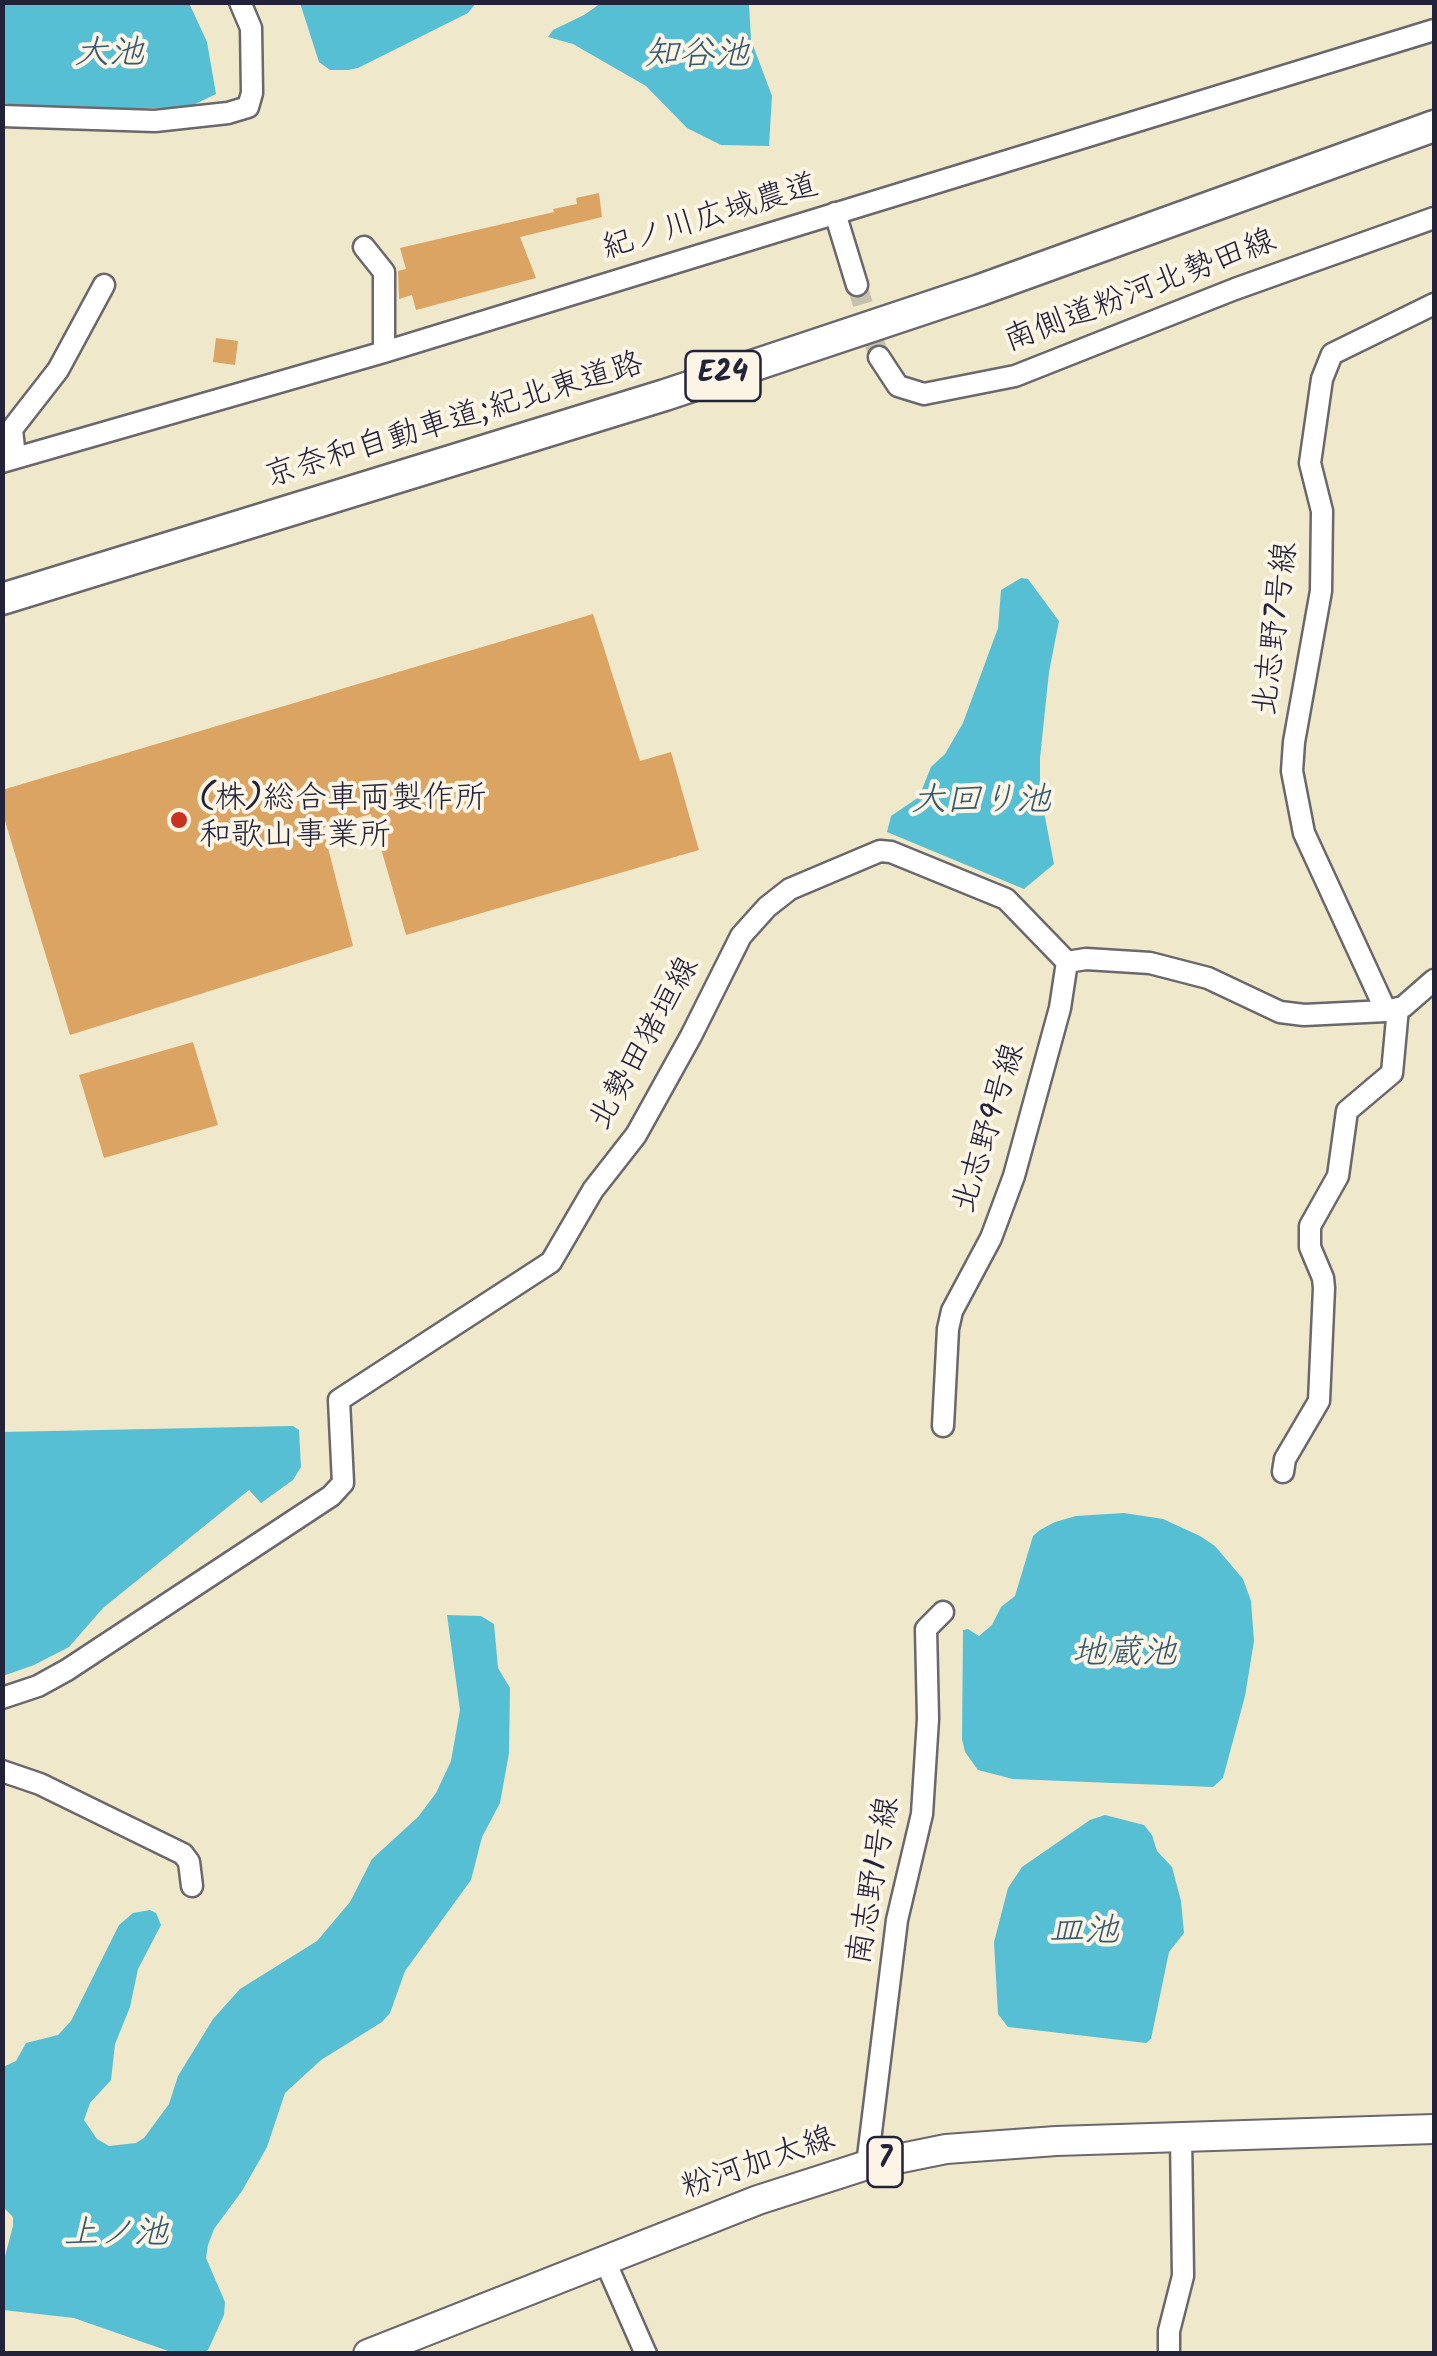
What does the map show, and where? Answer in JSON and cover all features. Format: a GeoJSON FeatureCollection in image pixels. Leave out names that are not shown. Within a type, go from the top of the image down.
{"type":"FeatureCollection","features":[{"type":"Feature","properties":{"kind":"highway","name":"京奈和自動車道;紀北東道路"},"geometry":{"type":"LineString","coordinates":[[2,599],[665,395],[980,290],[1434,126]]}},
{"type":"Feature","properties":{"kind":"main road","name":"粉河加太線"},"geometry":{"type":"LineString","coordinates":[[368,2354],[758,2200],[867,2166],[946,2150],[1181,2135],[1434,2129]]}},
{"type":"Feature","properties":{"kind":"street"},"geometry":{"type":"LineString","coordinates":[[2,116],[138,122],[200,117],[248,107],[252,94],[250,28],[240,2]]}},
{"type":"Feature","properties":{"kind":"street","name":"紀ノ川広域農道"},"geometry":{"type":"LineString","coordinates":[[9,460],[384,352],[1434,30]]}},
{"type":"Feature","properties":{"kind":"street"},"geometry":{"type":"LineString","coordinates":[[835,214],[857,285]]}},
{"type":"Feature","properties":{"kind":"street","name":"南側道粉河北勢田線"},"geometry":{"type":"LineString","coordinates":[[879,357],[898,386],[924,394],[1015,376],[1235,289],[1434,218]]}},
{"type":"Feature","properties":{"kind":"street"},"geometry":{"type":"LineString","coordinates":[[364,247],[384,272],[384,352]]}},
{"type":"Feature","properties":{"kind":"street"},"geometry":{"type":"LineString","coordinates":[[9,460],[12,429],[58,370],[104,285]]}},
{"type":"Feature","properties":{"kind":"street","name":"北志野7号線"},"geometry":{"type":"LineString","coordinates":[[1392,1009],[1304,834],[1292,771],[1321,591],[1322,511],[1310,463],[1322,379],[1332,354],[1434,304]]}},
{"type":"Feature","properties":{"kind":"street","name":"北勢田猪垣線"},"geometry":{"type":"LineString","coordinates":[[2,1698],[38,1686],[67,1670],[331,1496],[343,1483],[339,1400],[550,1262],[594,1190],[636,1134],[741,936],[790,889],[880,851],[890,852],[1006,899],[1067,962]]}},
{"type":"Feature","properties":{"kind":"street"},"geometry":{"type":"LineString","coordinates":[[1067,962],[1086,959],[1150,963],[1208,978],[1280,1012],[1304,1015],[1392,1009],[1434,980]]}},
{"type":"Feature","properties":{"kind":"street","name":"北志野9号線"},"geometry":{"type":"LineString","coordinates":[[943,1426],[952,1311],[991,1238],[1014,1176],[1060,1008],[1067,962]]}},
{"type":"Feature","properties":{"kind":"street"},"geometry":{"type":"LineString","coordinates":[[1283,1472],[1285,1458],[1320,1401],[1324,1288],[1310,1247],[1310,1226],[1338,1176],[1347,1112],[1392,1073],[1392,1009]]}},
{"type":"Feature","properties":{"kind":"street","name":"南志野1号線"},"geometry":{"type":"LineString","coordinates":[[867,2166],[897,1920],[922,1814],[928,1719],[926,1629],[943,1612]]}},
{"type":"Feature","properties":{"kind":"street"},"geometry":{"type":"LineString","coordinates":[[2,1771],[40,1784],[184,1854],[192,1886]]}},
{"type":"Feature","properties":{"kind":"street"},"geometry":{"type":"LineString","coordinates":[[1169,2354],[1169,2331],[1183,2276],[1181,2135]]}},
{"type":"Feature","properties":{"kind":"street"},"geometry":{"type":"LineString","coordinates":[[605,2261],[646,2354]]}},
{"type":"Feature","properties":{"kind":"water"},"geometry":{"type":"Polygon","coordinates":[[[300,2],[476,3],[468,13],[358,68],[330,70],[319,62],[300,2]]]}},
{"type":"Feature","properties":{"kind":"water","name":"大池"},"geometry":{"type":"Polygon","coordinates":[[[3,3],[189,3],[207,42],[216,94],[189,107],[53,111],[3,103],[3,3]]]}},
{"type":"Feature","properties":{"kind":"water","name":"知谷池"},"geometry":{"type":"Polygon","coordinates":[[[601,3],[749,3],[751,40],[772,96],[769,146],[721,145],[687,128],[646,86],[573,44],[548,37],[553,30],[601,3]]]}},
{"type":"Feature","properties":{"kind":"water","name":"大回り池"},"geometry":{"type":"Polygon","coordinates":[[[1021,578],[1028,579],[1059,621],[1040,758],[1040,791],[1054,864],[1024,889],[887,832],[891,816],[919,797],[931,767],[945,754],[963,723],[998,628],[1001,590],[1021,578]]]}},
{"type":"Feature","properties":{"kind":"water"},"geometry":{"type":"Polygon","coordinates":[[[293,1426],[299,1430],[301,1467],[293,1480],[261,1503],[249,1490],[103,1608],[69,1647],[3,1676],[3,1432],[293,1426]]]}},
{"type":"Feature","properties":{"kind":"water","name":"地蔵池"},"geometry":{"type":"Polygon","coordinates":[[[1124,1513],[1163,1519],[1200,1536],[1215,1546],[1243,1579],[1251,1601],[1254,1641],[1245,1696],[1223,1778],[1213,1787],[1013,1779],[978,1770],[965,1752],[962,1739],[963,1630],[979,1636],[992,1625],[1001,1607],[1015,1596],[1033,1536],[1040,1530],[1076,1516],[1124,1513]]]}},
{"type":"Feature","properties":{"kind":"water","name":"上ノ池"},"geometry":{"type":"Polygon","coordinates":[[[447,1615],[481,1616],[494,1624],[498,1668],[510,1688],[509,1753],[500,1803],[482,1837],[471,1880],[405,1971],[390,2013],[321,2060],[285,2093],[267,2147],[214,2229],[208,2245],[206,2258],[225,2302],[224,2315],[208,2350],[174,2353],[74,2318],[3,2310],[3,2264],[13,2217],[3,2207],[3,2067],[16,2061],[26,2043],[58,2035],[71,2021],[119,1925],[133,1913],[156,1913],[161,1925],[138,1969],[130,2007],[115,2044],[111,2080],[90,2103],[84,2120],[97,2139],[109,2146],[136,2143],[144,2138],[169,2104],[178,2076],[213,2019],[240,1989],[317,1941],[350,1902],[372,1859],[418,1817],[436,1793],[451,1761],[460,1710],[447,1615]]]}},
{"type":"Feature","properties":{"kind":"water","name":"皿池"},"geometry":{"type":"Polygon","coordinates":[[[1105,1815],[1144,1825],[1157,1851],[1172,1867],[1181,1901],[1184,1933],[1169,1952],[1151,2039],[1146,2043],[1008,2027],[998,2014],[994,1942],[1008,1888],[1022,1867],[1090,1820],[1105,1815]]]}},
{"type":"Feature","properties":{"kind":"building"},"geometry":{"type":"Polygon","coordinates":[[[599,193],[602,217],[520,237],[536,278],[416,310],[412,295],[399,299],[398,271],[406,269],[400,248],[554,212],[553,209],[577,204],[576,198],[599,193]]]}},
{"type":"Feature","properties":{"kind":"building"},"geometry":{"type":"Polygon","coordinates":[[[216,338],[238,341],[235,365],[213,362],[216,338]]]}},
{"type":"Feature","properties":{"kind":"building","name":"(株)総合車両製作所 和歌山事業所"},"geometry":{"type":"Polygon","coordinates":[[[593,614],[640,761],[671,752],[699,850],[406,935],[371,814],[323,828],[353,946],[70,1035],[2,811],[2,790],[593,614]]]}},
{"type":"Feature","properties":{"kind":"building"},"geometry":{"type":"Polygon","coordinates":[[[193,1042],[218,1125],[104,1158],[79,1075],[193,1042]]]}},
{"type":"Feature","properties":{"kind":"tunnel"},"geometry":{"type":"LineString","coordinates":[[857,285],[879,357]]}},
{"type":"Feature","properties":{"kind":"place","name":"(株)総合車両製作所 和歌山事業所"},"geometry":{"type":"Point","coordinates":[179,820]}}]}
